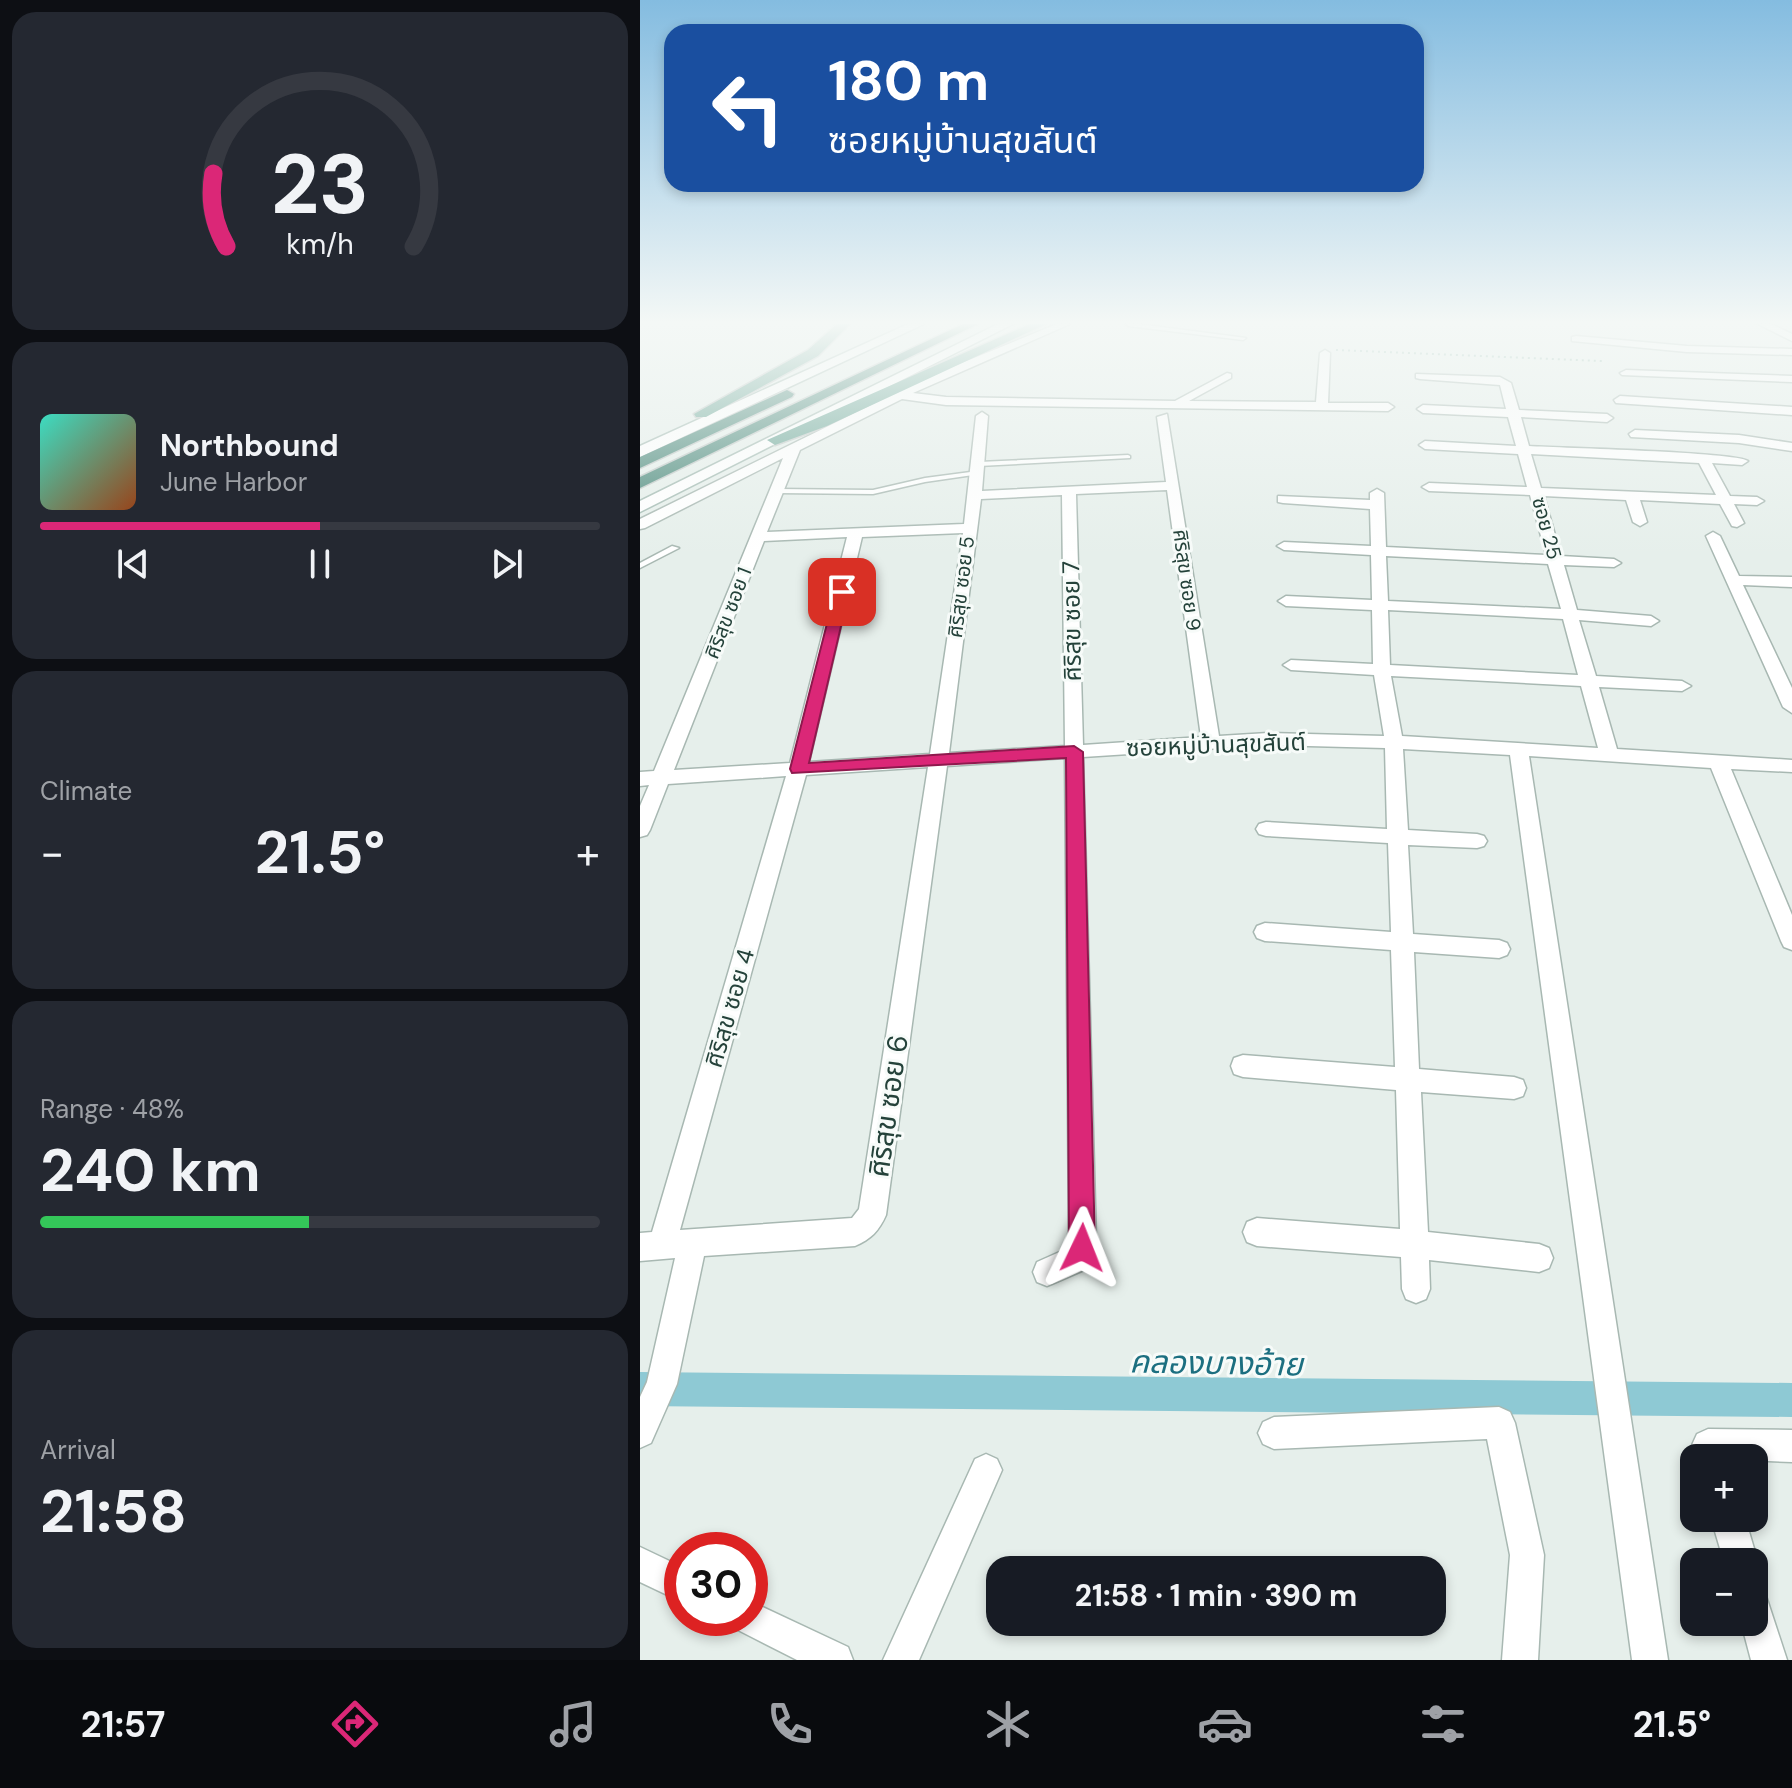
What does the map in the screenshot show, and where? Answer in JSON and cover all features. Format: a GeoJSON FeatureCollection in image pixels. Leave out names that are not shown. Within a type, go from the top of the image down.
{"type":"FeatureCollection","features":[{"type":"Feature","properties":{"kind":"highway"},"geometry":{"type":"LineString","coordinates":[[640,463],[772,401]]}},
{"type":"Feature","properties":{"kind":"highway"},"geometry":{"type":"LineString","coordinates":[[640,483],[810,401]]}},
{"type":"Feature","properties":{"kind":"main road"},"geometry":{"type":"LineString","coordinates":[[701,414],[724,401]]}},
{"type":"Feature","properties":{"kind":"main road"},"geometry":{"type":"LineString","coordinates":[[640,441],[729,401]]}},
{"type":"Feature","properties":{"kind":"main road"},"geometry":{"type":"LineString","coordinates":[[640,452],[750,401]]}},
{"type":"Feature","properties":{"kind":"main road"},"geometry":{"type":"LineString","coordinates":[[640,498],[832,401]]}},
{"type":"Feature","properties":{"kind":"main road"},"geometry":{"type":"LineString","coordinates":[[640,507],[852,401]]}},
{"type":"Feature","properties":{"kind":"main road"},"geometry":{"type":"LineString","coordinates":[[775,440],[869,401]]}},
{"type":"Feature","properties":{"kind":"street"},"geometry":{"type":"LineString","coordinates":[[640,525],[888,401]]}},
{"type":"Feature","properties":{"kind":"street"},"geometry":{"type":"LineString","coordinates":[[1000,401],[1388,407]]}},
{"type":"Feature","properties":{"kind":"street","name":"ซอย 25"},"geometry":{"type":"LineString","coordinates":[[1511,401],[1610,757]]}},
{"type":"Feature","properties":{"kind":"street"},"geometry":{"type":"LineString","coordinates":[[1643,401],[1792,411]]}},
{"type":"Feature","properties":{"kind":"street"},"geometry":{"type":"LineString","coordinates":[[1423,409],[1607,418]]}},
{"type":"Feature","properties":{"kind":"street","name":"ศิริสุข ซอย 5"},"geometry":{"type":"LineString","coordinates":[[939,759],[968,528],[975,495],[982,416]]}},
{"type":"Feature","properties":{"kind":"street","name":"ศิริสุข ซอย 9"},"geometry":{"type":"LineString","coordinates":[[1163,417],[1211,742]]}},
{"type":"Feature","properties":{"kind":"street"},"geometry":{"type":"LineString","coordinates":[[1635,434],[1739,439],[1792,447]]}},
{"type":"Feature","properties":{"kind":"street"},"geometry":{"type":"LineString","coordinates":[[1425,445],[1742,461]]}},
{"type":"Feature","properties":{"kind":"street","name":"ศิริสุข ซอย 1"},"geometry":{"type":"LineString","coordinates":[[640,830],[794,448]]}},
{"type":"Feature","properties":{"kind":"street"},"geometry":{"type":"LineString","coordinates":[[1703,458],[1737,523]]}},
{"type":"Feature","properties":{"kind":"street"},"geometry":{"type":"LineString","coordinates":[[975,495],[1173,486]]}},
{"type":"Feature","properties":{"kind":"street"},"geometry":{"type":"LineString","coordinates":[[1429,487],[1757,501]]}},
{"type":"Feature","properties":{"kind":"street","name":"ศิริสุข ซอย 7"},"geometry":{"type":"LineString","coordinates":[[1047,1272],[1071,1265],[1082,1248],[1069,490]]}},
{"type":"Feature","properties":{"kind":"street"},"geometry":{"type":"LineString","coordinates":[[1632,496],[1640,522]]}},
{"type":"Feature","properties":{"kind":"street"},"geometry":{"type":"LineString","coordinates":[[1283,499],[1376,499],[1382,670],[1394,742],[1416,1289]]}},
{"type":"Feature","properties":{"kind":"street"},"geometry":{"type":"LineString","coordinates":[[758,537],[968,528]]}},
{"type":"Feature","properties":{"kind":"street","name":"ศิริสุข ซอย 4"},"geometry":{"type":"LineString","coordinates":[[646,1249],[798,769],[856,532]]}},
{"type":"Feature","properties":{"kind":"street"},"geometry":{"type":"LineString","coordinates":[[1713,536],[1792,707]]}},
{"type":"Feature","properties":{"kind":"street"},"geometry":{"type":"LineString","coordinates":[[1284,546],[1614,563]]}},
{"type":"Feature","properties":{"kind":"street"},"geometry":{"type":"LineString","coordinates":[[1732,580],[1792,582]]}},
{"type":"Feature","properties":{"kind":"street"},"geometry":{"type":"LineString","coordinates":[[1286,601],[1568,614],[1651,621]]}},
{"type":"Feature","properties":{"kind":"street"},"geometry":{"type":"LineString","coordinates":[[1768,658],[1792,659]]}},
{"type":"Feature","properties":{"kind":"street"},"geometry":{"type":"LineString","coordinates":[[1291,665],[1682,686]]}},
{"type":"Feature","properties":{"kind":"street","name":"ซอยหมู่บ้านสุขสันต์"},"geometry":{"type":"LineString","coordinates":[[640,779],[1268,739],[1394,742],[1792,766]]}},
{"type":"Feature","properties":{"kind":"street"},"geometry":{"type":"LineString","coordinates":[[1519,751],[1650,1660]]}},
{"type":"Feature","properties":{"kind":"street","name":"ศิริสุข ซอย 6"},"geometry":{"type":"LineString","coordinates":[[646,1249],[693,1242],[855,1232],[872,1215],[939,759]]}},
{"type":"Feature","properties":{"kind":"street"},"geometry":{"type":"LineString","coordinates":[[1719,763],[1792,941]]}},
{"type":"Feature","properties":{"kind":"street"},"geometry":{"type":"LineString","coordinates":[[1266,829],[1477,841]]}},
{"type":"Feature","properties":{"kind":"street"},"geometry":{"type":"LineString","coordinates":[[1265,932],[1499,949]]}},
{"type":"Feature","properties":{"kind":"street"},"geometry":{"type":"LineString","coordinates":[[1243,1066],[1514,1088]]}},
{"type":"Feature","properties":{"kind":"street"},"geometry":{"type":"LineString","coordinates":[[1257,1232],[1414,1244],[1539,1258]]}},
{"type":"Feature","properties":{"kind":"street"},"geometry":{"type":"LineString","coordinates":[[644,1425],[662,1384],[693,1242]]}},
{"type":"Feature","properties":{"kind":"street"},"geometry":{"type":"LineString","coordinates":[[1274,1433],[1499,1423],[1527,1555],[1520,1660]]}},
{"type":"Feature","properties":{"kind":"street"},"geometry":{"type":"LineString","coordinates":[[1768,1446],[1792,1446]]}},
{"type":"Feature","properties":{"kind":"street"},"geometry":{"type":"LineString","coordinates":[[901,1660],[986,1470]]}},
{"type":"Feature","properties":{"kind":"street"},"geometry":{"type":"LineString","coordinates":[[640,1564],[664,1576]]}},
{"type":"Feature","properties":{"kind":"street"},"geometry":{"type":"LineString","coordinates":[[768,1627],[835,1660]]}},
{"type":"Feature","properties":{"kind":"street"},"geometry":{"type":"LineString","coordinates":[[1762,1636],[1769,1660]]}},
{"type":"Feature","properties":{"kind":"lane"},"geometry":{"type":"LineString","coordinates":[[778,491],[873,492],[978,469],[1128,457]]}},
{"type":"Feature","properties":{"kind":"lane"},"geometry":{"type":"LineString","coordinates":[[640,566],[675,548]]}},
{"type":"Feature","properties":{"kind":"waterway","name":"คลองบางอ้าย"},"geometry":{"type":"LineString","coordinates":[[640,1389],[1792,1400]]}},
{"type":"Feature","properties":{"kind":"route"},"geometry":{"type":"LineString","coordinates":[[842,592],[798,769],[1074,752],[1082,1248]]}}]}
